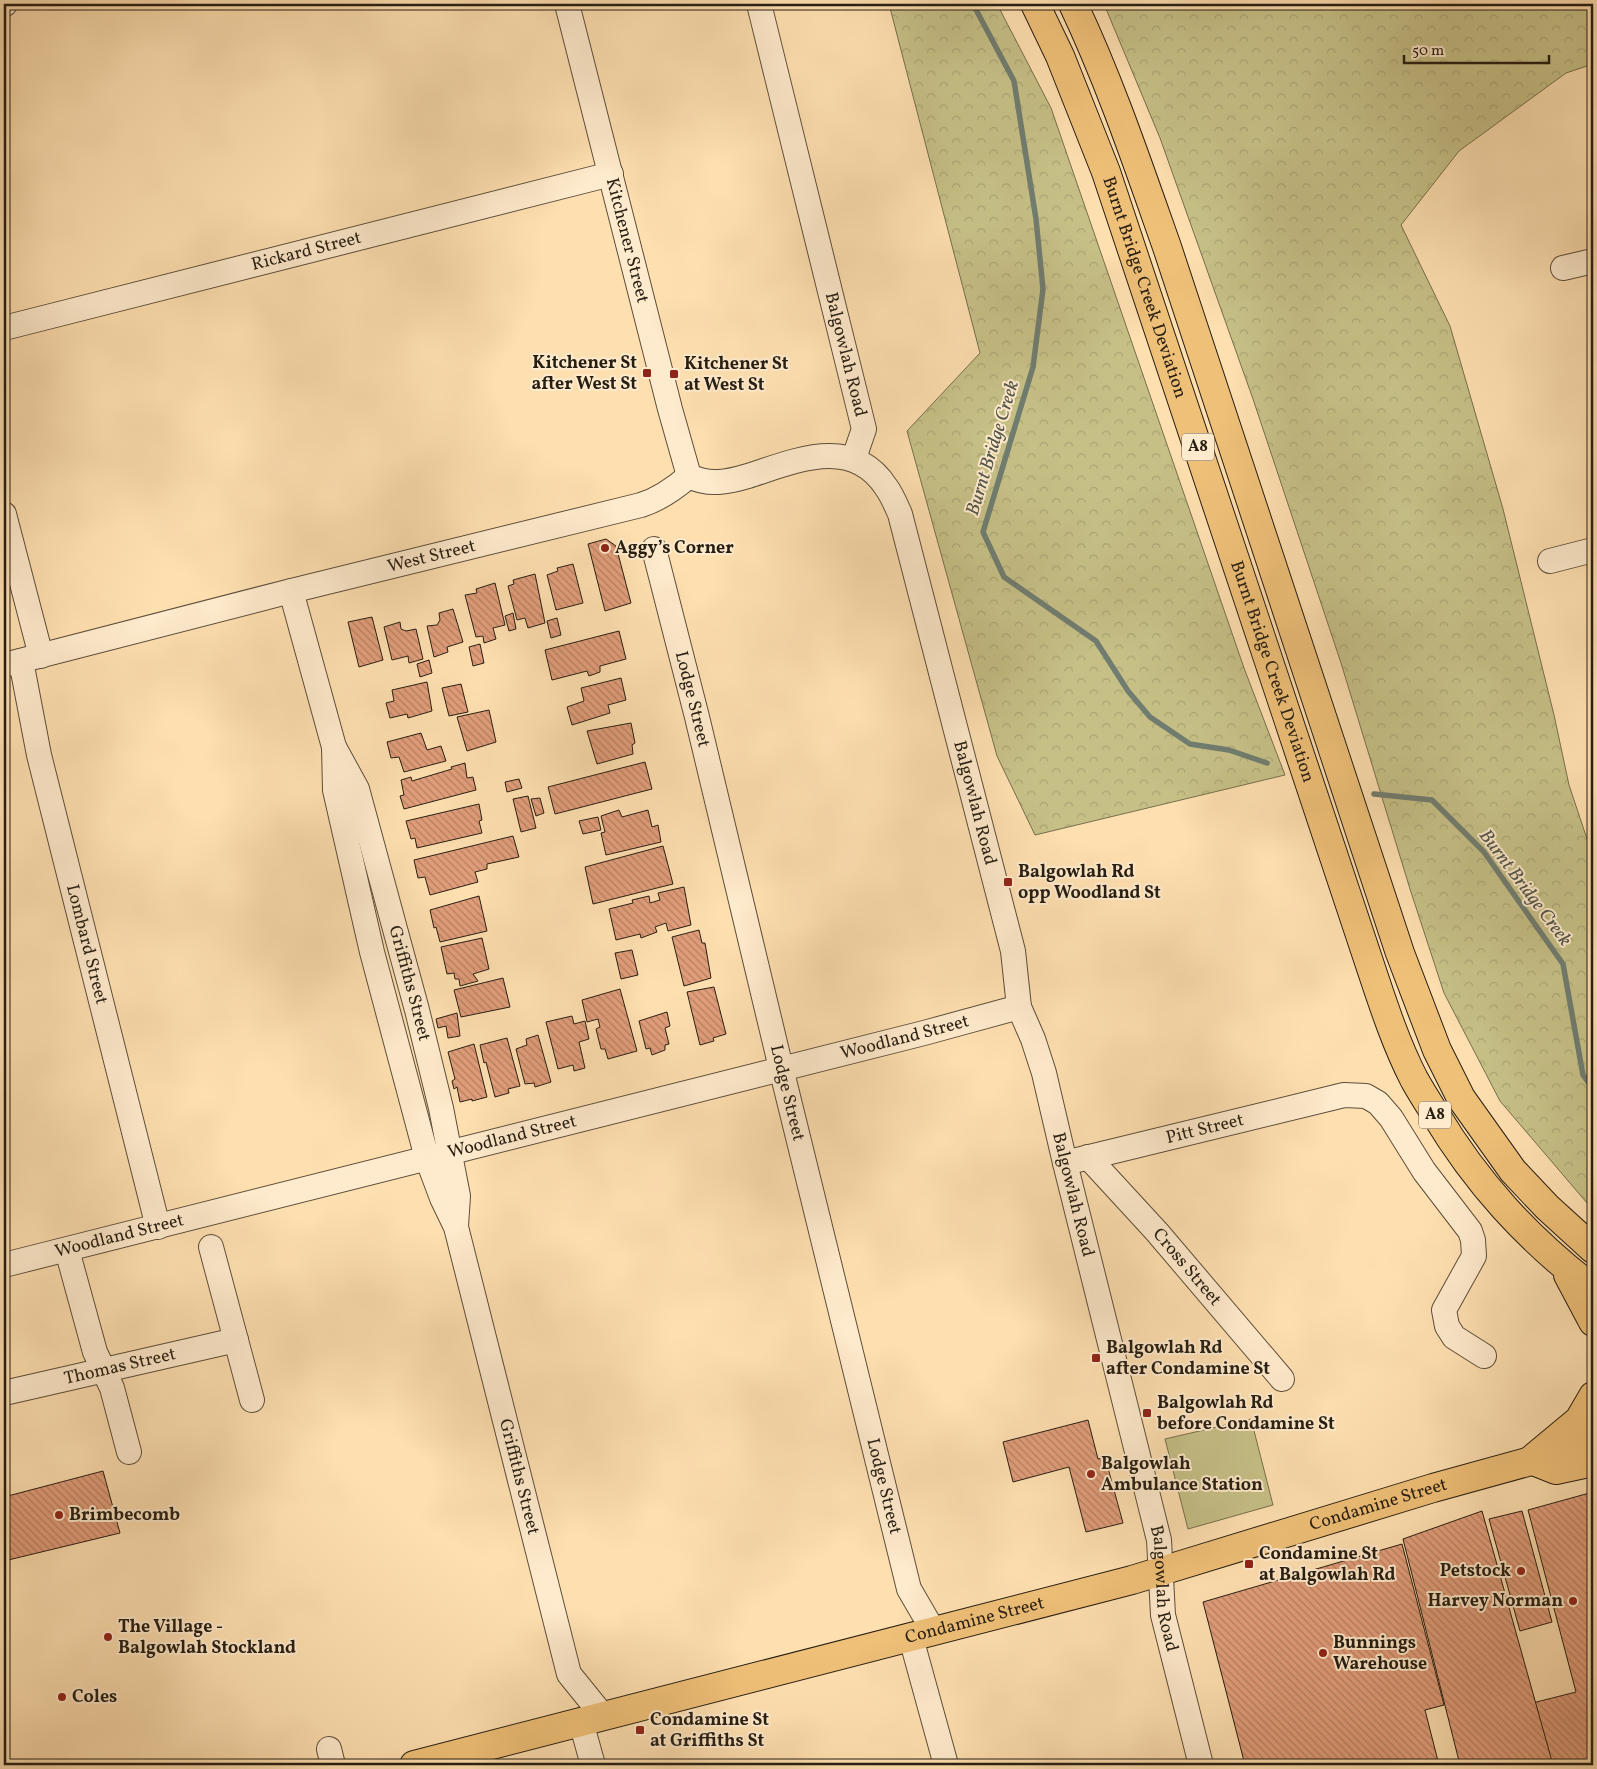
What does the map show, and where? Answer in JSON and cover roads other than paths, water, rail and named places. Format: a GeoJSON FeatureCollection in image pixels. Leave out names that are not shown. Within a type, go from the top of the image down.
{"type":"FeatureCollection","features":[{"type":"Feature","properties":{"kind":"main road","name":"Burnt Bridge Creek Deviation"},"geometry":{"type":"LineString","coordinates":[[1035,4],[1060,56],[1106,172],[1389,1021],[1414,1080],[1452,1143],[1511,1217],[1561,1264],[1593,1289]]}},
{"type":"Feature","properties":{"kind":"main road","name":"Burnt Bridge Creek Deviation"},"geometry":{"type":"LineString","coordinates":[[1073,4],[1090,40],[1130,143],[1167,247],[1400,953],[1437,1050],[1461,1098],[1513,1170],[1546,1207],[1593,1249]]}},
{"type":"Feature","properties":{"kind":"main road"},"geometry":{"type":"LineString","coordinates":[[1561,1264],[1593,1322]]}},
{"type":"Feature","properties":{"kind":"main road"},"geometry":{"type":"LineString","coordinates":[[1593,1396],[1579,1420],[1531,1460],[1556,1470],[1593,1462]]}},
{"type":"Feature","properties":{"kind":"main road","name":"Condamine Street"},"geometry":{"type":"LineString","coordinates":[[1531,1460],[1578,1434],[1593,1423]]}},
{"type":"Feature","properties":{"kind":"main road","name":"Condamine Street"},"geometry":{"type":"LineString","coordinates":[[414,1765],[923,1635],[1160,1572],[1433,1488],[1578,1448],[1593,1442]]}},
{"type":"Feature","properties":{"kind":"street","name":"Kitchener Street"},"geometry":{"type":"LineString","coordinates":[[568,4],[677,437],[689,476]]}},
{"type":"Feature","properties":{"kind":"street","name":"Balgowlah Road"},"geometry":{"type":"LineString","coordinates":[[759,4],[864,429],[854,458],[868,467],[886,486],[900,514],[1013,951],[1019,1007],[1033,1039],[1044,1072],[1159,1540],[1163,1615],[1201,1765]]}},
{"type":"Feature","properties":{"kind":"street","name":"Rickard Street"},"geometry":{"type":"LineString","coordinates":[[4,328],[611,174]]}},
{"type":"Feature","properties":{"kind":"street"},"geometry":{"type":"LineString","coordinates":[[1563,268],[1593,260]]}},
{"type":"Feature","properties":{"kind":"street"},"geometry":{"type":"LineString","coordinates":[[689,476],[696,480],[713,483],[731,481],[823,455],[854,458]]}},
{"type":"Feature","properties":{"kind":"street","name":"West Street"},"geometry":{"type":"LineString","coordinates":[[22,661],[291,591],[641,505],[665,495],[689,476]]}},
{"type":"Feature","properties":{"kind":"street","name":"Lombard Street"},"geometry":{"type":"LineString","coordinates":[[4,514],[22,661],[39,754],[158,1227]]}},
{"type":"Feature","properties":{"kind":"street","name":"Lodge Street"},"geometry":{"type":"LineString","coordinates":[[654,549],[697,717],[909,1589],[923,1635],[946,1765]]}},
{"type":"Feature","properties":{"kind":"street"},"geometry":{"type":"LineString","coordinates":[[1550,561],[1593,550]]}},
{"type":"Feature","properties":{"kind":"street","name":"Griffiths Street"},"geometry":{"type":"LineString","coordinates":[[291,591],[334,747],[335,790],[372,952],[438,1156],[442,1198],[456,1227],[569,1674],[592,1719],[593,1765]]}},
{"type":"Feature","properties":{"kind":"street","name":"Woodland Street"},"geometry":{"type":"LineString","coordinates":[[4,1266],[924,1033],[1019,1007]]}},
{"type":"Feature","properties":{"kind":"street","name":"Pitt Street"},"geometry":{"type":"LineString","coordinates":[[1065,1163],[1344,1095],[1366,1096],[1378,1103],[1391,1118],[1424,1171],[1470,1231],[1473,1240],[1474,1256],[1444,1310],[1447,1326],[1454,1337],[1484,1356]]}},
{"type":"Feature","properties":{"kind":"street","name":"Cross Street"},"geometry":{"type":"LineString","coordinates":[[1088,1157],[1157,1232],[1282,1380]]}},
{"type":"Feature","properties":{"kind":"street"},"geometry":{"type":"LineString","coordinates":[[211,1247],[252,1400]]}},
{"type":"Feature","properties":{"kind":"street"},"geometry":{"type":"LineString","coordinates":[[67,1250],[95,1352],[112,1388],[129,1452]]}},
{"type":"Feature","properties":{"kind":"street","name":"Thomas Street"},"geometry":{"type":"LineString","coordinates":[[4,1393],[236,1340]]}},
{"type":"Feature","properties":{"kind":"waterway","name":"Burnt Bridge Creek"},"geometry":{"type":"LineString","coordinates":[[973,4],[1014,81],[1036,219],[1043,289],[1033,367],[983,532],[1004,577],[1096,641],[1128,691],[1150,717],[1190,744],[1229,750],[1267,763]]}},
{"type":"Feature","properties":{"kind":"waterway","name":"Burnt Bridge Creek"},"geometry":{"type":"LineString","coordinates":[[1374,794],[1432,800],[1484,852],[1563,964],[1583,1075],[1593,1089]]}},
{"type":"Feature","properties":{"kind":"place","name":"Kitchener St after West St"},"geometry":{"type":"Point","coordinates":[647,373]}},
{"type":"Feature","properties":{"kind":"place","name":"Kitchener St at West St"},"geometry":{"type":"Point","coordinates":[674,374]}},
{"type":"Feature","properties":{"kind":"place","name":"Aggy’s Corner"},"geometry":{"type":"Point","coordinates":[605,548]}},
{"type":"Feature","properties":{"kind":"place","name":"Balgowlah Rd opp Woodland St"},"geometry":{"type":"Point","coordinates":[1008,882]}},
{"type":"Feature","properties":{"kind":"place","name":"Balgowlah Rd after Condamine St"},"geometry":{"type":"Point","coordinates":[1096,1358]}},
{"type":"Feature","properties":{"kind":"place","name":"Balgowlah Rd before Condamine St"},"geometry":{"type":"Point","coordinates":[1147,1413]}},
{"type":"Feature","properties":{"kind":"place","name":"Balgowlah Ambulance Station"},"geometry":{"type":"Point","coordinates":[1091,1474]}},
{"type":"Feature","properties":{"kind":"place","name":"Brimbecomb"},"geometry":{"type":"Point","coordinates":[59,1515]}},
{"type":"Feature","properties":{"kind":"place","name":"Condamine St at Balgowlah Rd"},"geometry":{"type":"Point","coordinates":[1249,1564]}},
{"type":"Feature","properties":{"kind":"place","name":"Petstock"},"geometry":{"type":"Point","coordinates":[1521,1571]}},
{"type":"Feature","properties":{"kind":"place","name":"Harvey Norman"},"geometry":{"type":"Point","coordinates":[1573,1601]}},
{"type":"Feature","properties":{"kind":"place","name":"The Village - Balgowlah Stockland"},"geometry":{"type":"Point","coordinates":[108,1637]}},
{"type":"Feature","properties":{"kind":"place","name":"Bunnings Warehouse"},"geometry":{"type":"Point","coordinates":[1323,1653]}},
{"type":"Feature","properties":{"kind":"place","name":"Coles"},"geometry":{"type":"Point","coordinates":[62,1697]}},
{"type":"Feature","properties":{"kind":"place","name":"Condamine St at Griffiths St"},"geometry":{"type":"Point","coordinates":[640,1730]}}]}
